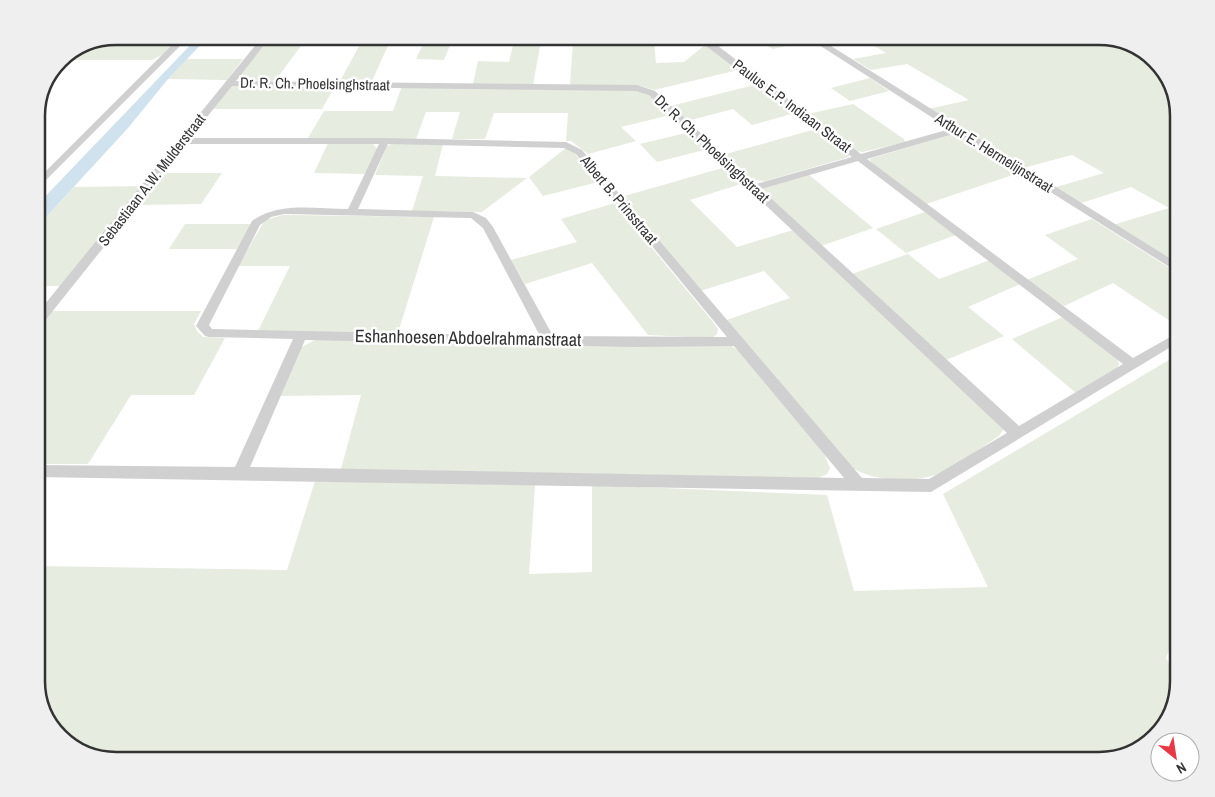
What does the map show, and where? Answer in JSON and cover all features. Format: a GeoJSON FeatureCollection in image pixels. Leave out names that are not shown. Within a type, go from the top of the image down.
{"type":"FeatureCollection","features":[{"type":"Feature","properties":{"kind":"street"},"geometry":{"type":"LineString","coordinates":[[45,178],[177,45]]}},
{"type":"Feature","properties":{"kind":"street","name":"Sebastiaan A.W. Mulderstraat"},"geometry":{"type":"LineString","coordinates":[[45,313],[259,45]]}},
{"type":"Feature","properties":{"kind":"street","name":"Paulus E.P. Indiaan Straat"},"geometry":{"type":"LineString","coordinates":[[711,45],[1132,364]]}},
{"type":"Feature","properties":{"kind":"street","name":"Arthur E. Hermelijnstraat"},"geometry":{"type":"LineString","coordinates":[[823,45],[1170,263]]}},
{"type":"Feature","properties":{"kind":"street","name":"Dr. R. Ch. Phoelsinghstraat"},"geometry":{"type":"LineString","coordinates":[[228,83],[637,88],[652,93],[1016,433]]}},
{"type":"Feature","properties":{"kind":"street"},"geometry":{"type":"LineString","coordinates":[[753,188],[957,130]]}},
{"type":"Feature","properties":{"kind":"street","name":"Albert B. Prinsstraat"},"geometry":{"type":"LineString","coordinates":[[184,140],[566,144],[579,152],[857,483]]}},
{"type":"Feature","properties":{"kind":"street"},"geometry":{"type":"LineString","coordinates":[[385,141],[352,212],[473,215],[482,220],[548,339]]}},
{"type":"Feature","properties":{"kind":"street","name":"Eshanhoesen Abdoelrahmanstraat"},"geometry":{"type":"LineString","coordinates":[[352,212],[284,211],[267,216],[256,223],[202,326],[210,333],[736,341]]}},
{"type":"Feature","properties":{"kind":"street"},"geometry":{"type":"LineString","coordinates":[[240,472],[301,335]]}},
{"type":"Feature","properties":{"kind":"street"},"geometry":{"type":"LineString","coordinates":[[45,471],[240,472],[857,483],[931,486],[1170,341]]}},
{"type":"Feature","properties":{"kind":"shaded area"},"geometry":{"type":"Polygon","coordinates":[[[172,45],[164,54],[152,60],[73,60],[89,50],[102,46],[172,45]]]}},
{"type":"Feature","properties":{"kind":"shaded area"},"geometry":{"type":"Polygon","coordinates":[[[264,45],[302,45],[275,81],[239,80],[237,78],[264,45]]]}},
{"type":"Feature","properties":{"kind":"shaded area"},"geometry":{"type":"Polygon","coordinates":[[[360,45],[388,45],[372,81],[340,81],[360,45]]]}},
{"type":"Feature","properties":{"kind":"shaded area"},"geometry":{"type":"Polygon","coordinates":[[[423,45],[450,45],[444,60],[416,59],[423,45]]]}},
{"type":"Feature","properties":{"kind":"shaded area"},"geometry":{"type":"Polygon","coordinates":[[[513,45],[540,45],[533,85],[473,84],[478,61],[509,62],[513,45]]]}},
{"type":"Feature","properties":{"kind":"shaded area"},"geometry":{"type":"Polygon","coordinates":[[[573,45],[654,45],[656,63],[684,62],[705,45],[738,70],[654,90],[641,86],[570,85],[573,45]]]}},
{"type":"Feature","properties":{"kind":"shaded area"},"geometry":{"type":"Polygon","coordinates":[[[766,45],[790,45],[773,49],[766,45]]]}},
{"type":"Feature","properties":{"kind":"shaded area"},"geometry":{"type":"Polygon","coordinates":[[[873,45],[1099,45],[1113,46],[1139,57],[1158,76],[1169,102],[1170,261],[1113,225],[1169,208],[1131,187],[1078,204],[1053,188],[1104,173],[1072,155],[1023,168],[928,109],[969,100],[907,64],[871,70],[853,59],[886,53],[873,45]]]}},
{"type":"Feature","properties":{"kind":"shaded area"},"geometry":{"type":"Polygon","coordinates":[[[187,59],[243,59],[227,80],[168,79],[187,59]]]}},
{"type":"Feature","properties":{"kind":"shaded area"},"geometry":{"type":"Polygon","coordinates":[[[870,78],[889,91],[850,101],[831,88],[870,78]]]}},
{"type":"Feature","properties":{"kind":"shaded area"},"geometry":{"type":"Polygon","coordinates":[[[758,84],[795,113],[752,125],[733,109],[687,121],[671,106],[758,84]]]}},
{"type":"Feature","properties":{"kind":"shaded area"},"geometry":{"type":"Polygon","coordinates":[[[231,85],[335,86],[322,109],[213,109],[231,85]]]}},
{"type":"Feature","properties":{"kind":"shaded area"},"geometry":{"type":"Polygon","coordinates":[[[402,86],[639,90],[651,95],[670,115],[621,127],[636,141],[588,154],[571,141],[566,141],[568,113],[494,113],[485,139],[452,139],[460,112],[426,112],[416,139],[308,138],[324,111],[393,111],[402,86]]]}},
{"type":"Feature","properties":{"kind":"shaded area"},"geometry":{"type":"Polygon","coordinates":[[[853,104],[904,139],[905,142],[863,152],[857,151],[808,114],[853,104]]]}},
{"type":"Feature","properties":{"kind":"shaded area"},"geometry":{"type":"Polygon","coordinates":[[[816,129],[849,154],[849,157],[765,181],[746,176],[722,155],[816,129]]]}},
{"type":"Feature","properties":{"kind":"shaded area"},"geometry":{"type":"Polygon","coordinates":[[[690,132],[708,149],[657,162],[640,144],[690,132]]]}},
{"type":"Feature","properties":{"kind":"shaded area"},"geometry":{"type":"Polygon","coordinates":[[[950,135],[963,136],[1019,173],[926,204],[874,165],[869,159],[950,135]]]}},
{"type":"Feature","properties":{"kind":"shaded area"},"geometry":{"type":"Polygon","coordinates":[[[328,143],[373,144],[378,150],[367,174],[314,173],[328,143]]]}},
{"type":"Feature","properties":{"kind":"shaded area"},"geometry":{"type":"Polygon","coordinates":[[[391,144],[443,144],[435,176],[527,178],[482,212],[412,211],[423,176],[375,175],[387,146],[391,144]]]}},
{"type":"Feature","properties":{"kind":"shaded area"},"geometry":{"type":"Polygon","coordinates":[[[566,148],[572,150],[598,182],[543,196],[529,177],[566,148]]]}},
{"type":"Feature","properties":{"kind":"shaded area"},"geometry":{"type":"Polygon","coordinates":[[[726,167],[744,183],[690,200],[737,247],[793,230],[1001,423],[1003,430],[999,436],[955,466],[929,477],[894,480],[871,476],[851,467],[724,321],[790,298],[764,271],[700,291],[621,197],[726,167]]]}},
{"type":"Feature","properties":{"kind":"shaded area"},"geometry":{"type":"Polygon","coordinates":[[[161,173],[222,173],[201,204],[137,205],[161,173]]]}},
{"type":"Feature","properties":{"kind":"shaded area"},"geometry":{"type":"Polygon","coordinates":[[[808,174],[873,228],[821,246],[763,191],[764,188],[808,174]]]}},
{"type":"Feature","properties":{"kind":"shaded area"},"geometry":{"type":"Polygon","coordinates":[[[143,186],[61,286],[45,286],[45,218],[74,187],[143,186]]]}},
{"type":"Feature","properties":{"kind":"shaded area"},"geometry":{"type":"Polygon","coordinates":[[[615,203],[713,322],[718,329],[717,334],[712,338],[648,335],[592,263],[525,284],[511,260],[577,242],[561,219],[615,203]]]}},
{"type":"Feature","properties":{"kind":"shaded area"},"geometry":{"type":"Polygon","coordinates":[[[925,212],[956,235],[906,253],[876,229],[925,212]]]}},
{"type":"Feature","properties":{"kind":"shaded area"},"geometry":{"type":"Polygon","coordinates":[[[283,215],[434,217],[398,333],[258,331],[290,266],[238,266],[265,220],[283,215]]]}},
{"type":"Feature","properties":{"kind":"shaded area"},"geometry":{"type":"Polygon","coordinates":[[[1092,219],[1170,268],[1170,321],[1113,283],[1064,306],[1027,280],[1078,259],[1045,235],[1092,219]]]}},
{"type":"Feature","properties":{"kind":"shaded area"},"geometry":{"type":"Polygon","coordinates":[[[185,224],[251,224],[237,249],[169,249],[185,224]]]}},
{"type":"Feature","properties":{"kind":"shaded area"},"geometry":{"type":"Polygon","coordinates":[[[908,254],[939,279],[990,260],[1020,284],[968,307],[1004,336],[946,360],[852,274],[908,254]]]}},
{"type":"Feature","properties":{"kind":"shaded area"},"geometry":{"type":"Polygon","coordinates":[[[52,311],[201,311],[194,324],[197,331],[203,337],[225,338],[194,395],[131,395],[88,464],[45,464],[45,319],[52,311]]]}},
{"type":"Feature","properties":{"kind":"shaded area"},"geometry":{"type":"Polygon","coordinates":[[[1063,317],[1117,358],[1119,364],[1117,370],[1076,393],[1012,339],[1063,317]]]}},
{"type":"Feature","properties":{"kind":"shaded area"},"geometry":{"type":"Polygon","coordinates":[[[317,339],[729,344],[739,351],[824,453],[830,468],[827,474],[818,478],[341,469],[361,395],[281,396],[300,348],[317,339]]]}},
{"type":"Feature","properties":{"kind":"shaded area"},"geometry":{"type":"Polygon","coordinates":[[[1170,359],[1170,648],[1166,658],[1170,665],[1169,691],[1163,713],[1152,728],[1131,745],[1113,751],[116,752],[97,750],[84,745],[66,731],[54,717],[46,695],[45,686],[45,566],[287,570],[315,481],[535,485],[529,574],[592,572],[592,485],[827,495],[854,591],[988,587],[943,494],[1170,359]]]}},
{"type":"Feature","properties":{"kind":"water"},"geometry":{"type":"Polygon","coordinates":[[[190,45],[200,45],[168,79],[128,128],[45,218],[45,197],[190,45]]]}}]}
